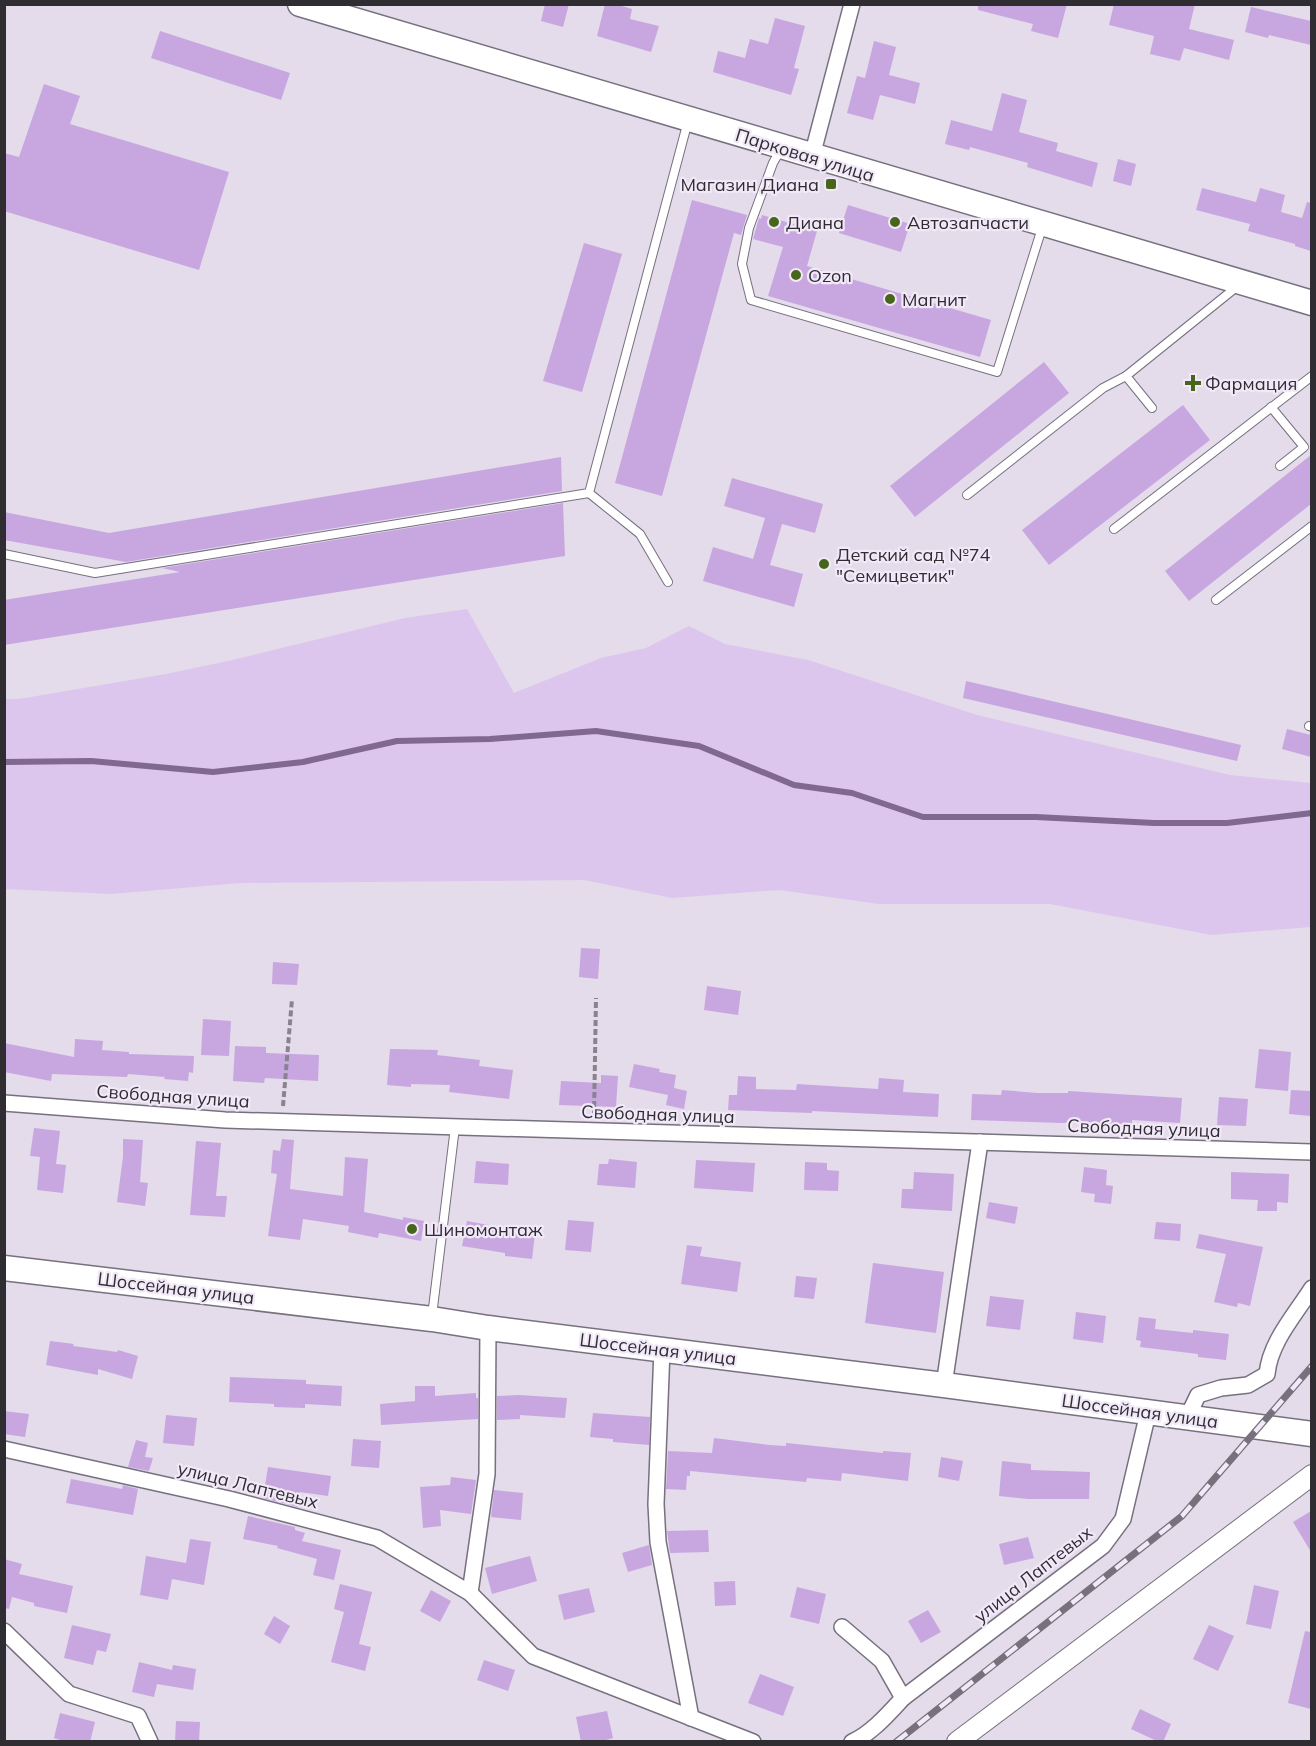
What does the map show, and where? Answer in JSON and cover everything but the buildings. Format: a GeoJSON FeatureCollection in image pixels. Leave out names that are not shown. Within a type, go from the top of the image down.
{"type":"FeatureCollection","features":[{"type":"Feature","properties":{"kind":"main road","name":"Парковая улица"},"geometry":{"type":"LineString","coordinates":[[300,4],[1311,303]]}},
{"type":"Feature","properties":{"kind":"main road","name":"Шоссейная улица"},"geometry":{"type":"LineString","coordinates":[[4,1268],[432,1319],[488,1328],[944,1384],[1311,1434]]}},
{"type":"Feature","properties":{"kind":"street"},"geometry":{"type":"LineString","coordinates":[[812,156],[852,4]]}},
{"type":"Feature","properties":{"kind":"street","name":"Свободная улица"},"geometry":{"type":"LineString","coordinates":[[4,1103],[225,1120],[1311,1152]]}},
{"type":"Feature","properties":{"kind":"street"},"geometry":{"type":"LineString","coordinates":[[944,1384],[980,1142]]}},
{"type":"Feature","properties":{"kind":"street"},"geometry":{"type":"LineString","coordinates":[[1187,1418],[1198,1395],[1221,1388],[1248,1385],[1267,1374],[1268,1361],[1273,1347],[1311,1288]]}},
{"type":"Feature","properties":{"kind":"street"},"geometry":{"type":"LineString","coordinates":[[470,1593],[487,1474],[488,1328]]}},
{"type":"Feature","properties":{"kind":"street"},"geometry":{"type":"LineString","coordinates":[[662,1349],[656,1504],[658,1542],[691,1718]]}},
{"type":"Feature","properties":{"kind":"street","name":"улица Лаптевых"},"geometry":{"type":"LineString","coordinates":[[852,1742],[885,1717],[903,1698],[1103,1546],[1124,1519],[1148,1413]]}},
{"type":"Feature","properties":{"kind":"street","name":"улица Лаптевых"},"geometry":{"type":"LineString","coordinates":[[4,1449],[229,1499],[376,1538],[470,1593],[533,1656],[753,1742]]}},
{"type":"Feature","properties":{"kind":"street"},"geometry":{"type":"LineString","coordinates":[[957,1742],[1311,1475]]}},
{"type":"Feature","properties":{"kind":"street"},"geometry":{"type":"LineString","coordinates":[[842,1627],[882,1661],[903,1698]]}},
{"type":"Feature","properties":{"kind":"street"},"geometry":{"type":"LineString","coordinates":[[4,1631],[69,1694],[138,1716],[150,1742]]}},
{"type":"Feature","properties":{"kind":"lane"},"geometry":{"type":"LineString","coordinates":[[589,494],[689,120]]}},
{"type":"Feature","properties":{"kind":"lane"},"geometry":{"type":"LineString","coordinates":[[782,147],[773,163],[749,228],[742,264],[751,300],[762,304],[997,372],[1043,225]]}},
{"type":"Feature","properties":{"kind":"lane"},"geometry":{"type":"LineString","coordinates":[[967,495],[1103,388],[1126,376],[1242,282]]}},
{"type":"Feature","properties":{"kind":"lane"},"geometry":{"type":"LineString","coordinates":[[1126,376],[1152,408]]}},
{"type":"Feature","properties":{"kind":"lane"},"geometry":{"type":"LineString","coordinates":[[1114,529],[1311,376]]}},
{"type":"Feature","properties":{"kind":"lane"},"geometry":{"type":"LineString","coordinates":[[1271,407],[1304,447],[1280,466]]}},
{"type":"Feature","properties":{"kind":"lane"},"geometry":{"type":"LineString","coordinates":[[4,554],[95,573],[589,494],[640,534],[668,582]]}},
{"type":"Feature","properties":{"kind":"lane"},"geometry":{"type":"LineString","coordinates":[[1216,600],[1311,526]]}},
{"type":"Feature","properties":{"kind":"lane"},"geometry":{"type":"LineString","coordinates":[[432,1319],[455,1127]]}},
{"type":"Feature","properties":{"kind":"path"},"geometry":{"type":"LineString","coordinates":[[594,1131],[596,998]]}},
{"type":"Feature","properties":{"kind":"path"},"geometry":{"type":"LineString","coordinates":[[282,1122],[292,999]]}},
{"type":"Feature","properties":{"kind":"shaded area"},"geometry":{"type":"Polygon","coordinates":[[[467,609],[514,693],[601,658],[646,648],[689,626],[725,644],[808,660],[977,715],[1230,775],[1311,783],[1311,927],[1211,935],[1050,904],[879,904],[779,890],[672,898],[584,880],[241,883],[111,894],[5,889],[5,699],[19,699],[166,674],[405,618],[467,609]]]}},
{"type":"Feature","properties":{"kind":"waterway"},"geometry":{"type":"LineString","coordinates":[[4,762],[91,761],[213,772],[303,762],[397,741],[490,739],[596,731],[699,746],[794,785],[852,793],[923,817],[1036,817],[1154,823],[1227,823],[1312,813]]}},
{"type":"Feature","properties":{"kind":"railway"},"geometry":{"type":"LineString","coordinates":[[896,1742],[1182,1516],[1312,1366]]}},
{"type":"Feature","properties":{"kind":"place","name":"Магазин Диана"},"geometry":{"type":"Point","coordinates":[831,184]}},
{"type":"Feature","properties":{"kind":"place","name":"Диана"},"geometry":{"type":"Point","coordinates":[774,222]}},
{"type":"Feature","properties":{"kind":"place","name":"Автозапчасти"},"geometry":{"type":"Point","coordinates":[895,222]}},
{"type":"Feature","properties":{"kind":"place","name":"Ozon"},"geometry":{"type":"Point","coordinates":[796,275]}},
{"type":"Feature","properties":{"kind":"place","name":"Магнит"},"geometry":{"type":"Point","coordinates":[890,299]}},
{"type":"Feature","properties":{"kind":"place","name":"Фармация"},"geometry":{"type":"Point","coordinates":[1193,383]}},
{"type":"Feature","properties":{"kind":"place","name":"Детский сад №74 \"Семицветик\""},"geometry":{"type":"Point","coordinates":[824,564]}},
{"type":"Feature","properties":{"kind":"place","name":"Шиномонтаж"},"geometry":{"type":"Point","coordinates":[412,1229]}}]}
